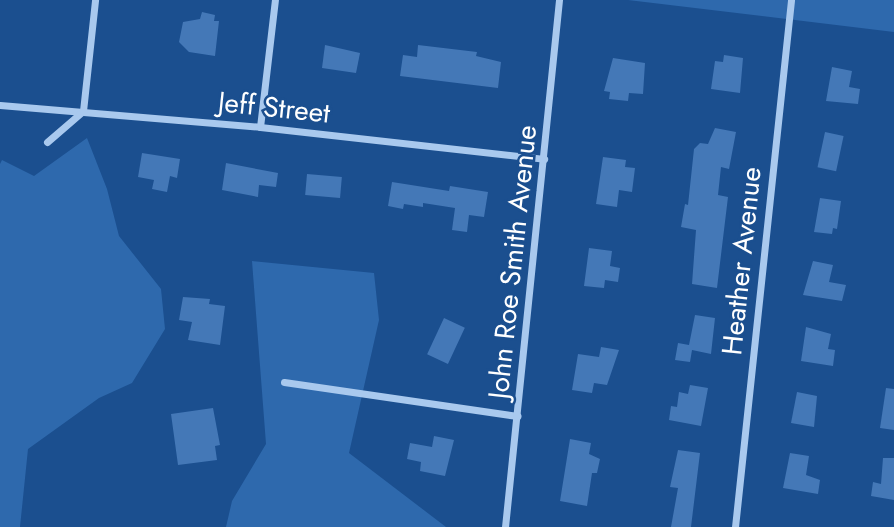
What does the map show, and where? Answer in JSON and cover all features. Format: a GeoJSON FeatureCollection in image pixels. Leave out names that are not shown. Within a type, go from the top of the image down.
{"type":"FeatureCollection","features":[{"type":"Feature","properties":{"kind":"street"},"geometry":{"type":"LineString","coordinates":[[47,142],[83,111],[95,0]]}},
{"type":"Feature","properties":{"kind":"street"},"geometry":{"type":"LineString","coordinates":[[260,127],[275,0]]}},
{"type":"Feature","properties":{"kind":"street","name":"John Roe Smith Avenue"},"geometry":{"type":"LineString","coordinates":[[505,527],[559,0]]}},
{"type":"Feature","properties":{"kind":"street","name":"Heather Avenue"},"geometry":{"type":"LineString","coordinates":[[735,527],[791,0]]}},
{"type":"Feature","properties":{"kind":"street","name":"Jeff Street"},"geometry":{"type":"LineString","coordinates":[[0,105],[260,127],[544,159]]}},
{"type":"Feature","properties":{"kind":"street"},"geometry":{"type":"LineString","coordinates":[[284,382],[518,416]]}},
{"type":"Feature","properties":{"kind":"shaded area"},"geometry":{"type":"Polygon","coordinates":[[[628,0],[894,0],[894,32],[628,0]]]}},
{"type":"Feature","properties":{"kind":"shaded area"},"geometry":{"type":"Polygon","coordinates":[[[87,138],[107,189],[119,236],[161,289],[165,329],[132,383],[99,398],[28,449],[20,527],[0,527],[0,164],[2,160],[34,176],[87,138]]]}},
{"type":"Feature","properties":{"kind":"shaded area"},"geometry":{"type":"Polygon","coordinates":[[[252,261],[374,273],[379,320],[349,453],[446,527],[226,527],[232,501],[266,444],[252,261]]]}},
{"type":"Feature","properties":{"kind":"building"},"geometry":{"type":"Polygon","coordinates":[[[202,12],[215,15],[214,21],[219,21],[215,56],[189,52],[179,42],[183,22],[200,19],[202,12]]]}},
{"type":"Feature","properties":{"kind":"building"},"geometry":{"type":"Polygon","coordinates":[[[325,45],[360,53],[356,73],[322,68],[325,45]]]}},
{"type":"Feature","properties":{"kind":"building"},"geometry":{"type":"Polygon","coordinates":[[[418,45],[477,52],[476,56],[501,62],[498,88],[400,76],[403,55],[417,57],[418,45]]]}},
{"type":"Feature","properties":{"kind":"building"},"geometry":{"type":"Polygon","coordinates":[[[724,55],[743,58],[740,93],[711,89],[715,61],[723,62],[724,55]]]}},
{"type":"Feature","properties":{"kind":"building"},"geometry":{"type":"Polygon","coordinates":[[[613,58],[645,63],[643,94],[629,93],[628,101],[609,99],[610,92],[604,91],[613,58]]]}},
{"type":"Feature","properties":{"kind":"building"},"geometry":{"type":"Polygon","coordinates":[[[832,67],[852,71],[849,87],[860,89],[858,104],[826,101],[832,67]]]}},
{"type":"Feature","properties":{"kind":"building"},"geometry":{"type":"Polygon","coordinates":[[[715,128],[736,132],[729,169],[721,167],[718,195],[728,197],[717,288],[692,284],[696,230],[681,227],[685,204],[688,205],[694,149],[700,143],[708,144],[715,128]]]}},
{"type":"Feature","properties":{"kind":"building"},"geometry":{"type":"Polygon","coordinates":[[[825,132],[844,136],[836,171],[818,167],[825,132]]]}},
{"type":"Feature","properties":{"kind":"building"},"geometry":{"type":"Polygon","coordinates":[[[142,153],[180,159],[177,178],[170,176],[167,192],[152,189],[154,180],[138,177],[142,153]]]}},
{"type":"Feature","properties":{"kind":"building"},"geometry":{"type":"Polygon","coordinates":[[[603,157],[626,160],[625,167],[635,168],[632,192],[619,190],[617,207],[596,204],[603,157]]]}},
{"type":"Feature","properties":{"kind":"building"},"geometry":{"type":"Polygon","coordinates":[[[226,163],[278,173],[276,187],[259,185],[258,197],[222,190],[226,163]]]}},
{"type":"Feature","properties":{"kind":"building"},"geometry":{"type":"Polygon","coordinates":[[[307,174],[342,177],[340,198],[305,195],[307,174]]]}},
{"type":"Feature","properties":{"kind":"building"},"geometry":{"type":"Polygon","coordinates":[[[392,182],[449,191],[450,186],[488,192],[484,217],[469,215],[467,232],[452,230],[455,208],[423,203],[423,207],[404,204],[403,209],[388,206],[392,182]]]}},
{"type":"Feature","properties":{"kind":"building"},"geometry":{"type":"Polygon","coordinates":[[[820,198],[841,201],[837,229],[833,228],[832,234],[814,232],[820,198]]]}},
{"type":"Feature","properties":{"kind":"building"},"geometry":{"type":"Polygon","coordinates":[[[589,248],[612,251],[610,266],[620,268],[618,282],[605,280],[604,288],[584,286],[589,248]]]}},
{"type":"Feature","properties":{"kind":"building"},"geometry":{"type":"Polygon","coordinates":[[[813,261],[833,265],[829,282],[846,285],[842,301],[803,295],[813,261]]]}},
{"type":"Feature","properties":{"kind":"building"},"geometry":{"type":"Polygon","coordinates":[[[183,297],[210,299],[209,304],[225,306],[220,345],[188,340],[192,322],[179,320],[183,297]]]}},
{"type":"Feature","properties":{"kind":"building"},"geometry":{"type":"Polygon","coordinates":[[[695,315],[715,318],[711,354],[692,350],[690,362],[675,360],[678,343],[689,345],[695,315]]]}},
{"type":"Feature","properties":{"kind":"building"},"geometry":{"type":"Polygon","coordinates":[[[444,318],[465,328],[448,364],[427,354],[444,318]]]}},
{"type":"Feature","properties":{"kind":"building"},"geometry":{"type":"Polygon","coordinates":[[[806,327],[831,334],[828,349],[835,350],[833,366],[801,361],[806,327]]]}},
{"type":"Feature","properties":{"kind":"building"},"geometry":{"type":"Polygon","coordinates":[[[601,347],[619,350],[607,385],[594,383],[592,393],[572,390],[578,354],[599,357],[601,347]]]}},
{"type":"Feature","properties":{"kind":"building"},"geometry":{"type":"Polygon","coordinates":[[[690,385],[708,388],[701,426],[669,420],[671,406],[677,407],[679,392],[688,394],[690,385]]]}},
{"type":"Feature","properties":{"kind":"building"},"geometry":{"type":"Polygon","coordinates":[[[886,388],[894,389],[894,430],[880,428],[886,388]]]}},
{"type":"Feature","properties":{"kind":"building"},"geometry":{"type":"Polygon","coordinates":[[[797,392],[817,396],[814,427],[791,423],[797,392]]]}},
{"type":"Feature","properties":{"kind":"building"},"geometry":{"type":"Polygon","coordinates":[[[213,408],[220,445],[215,446],[217,460],[178,465],[171,414],[213,408]]]}},
{"type":"Feature","properties":{"kind":"building"},"geometry":{"type":"Polygon","coordinates":[[[434,436],[454,440],[445,476],[420,471],[421,462],[407,459],[410,443],[432,447],[434,436]]]}},
{"type":"Feature","properties":{"kind":"building"},"geometry":{"type":"Polygon","coordinates":[[[570,439],[591,443],[589,454],[600,459],[597,473],[592,473],[587,506],[560,501],[570,439]]]}},
{"type":"Feature","properties":{"kind":"building"},"geometry":{"type":"Polygon","coordinates":[[[678,450],[700,453],[691,527],[671,527],[678,488],[670,487],[678,450]]]}},
{"type":"Feature","properties":{"kind":"building"},"geometry":{"type":"Polygon","coordinates":[[[790,453],[809,456],[806,475],[820,480],[818,494],[783,488],[790,453]]]}},
{"type":"Feature","properties":{"kind":"building"},"geometry":{"type":"Polygon","coordinates":[[[883,458],[894,458],[894,500],[871,496],[873,482],[881,484],[883,458]]]}}]}
